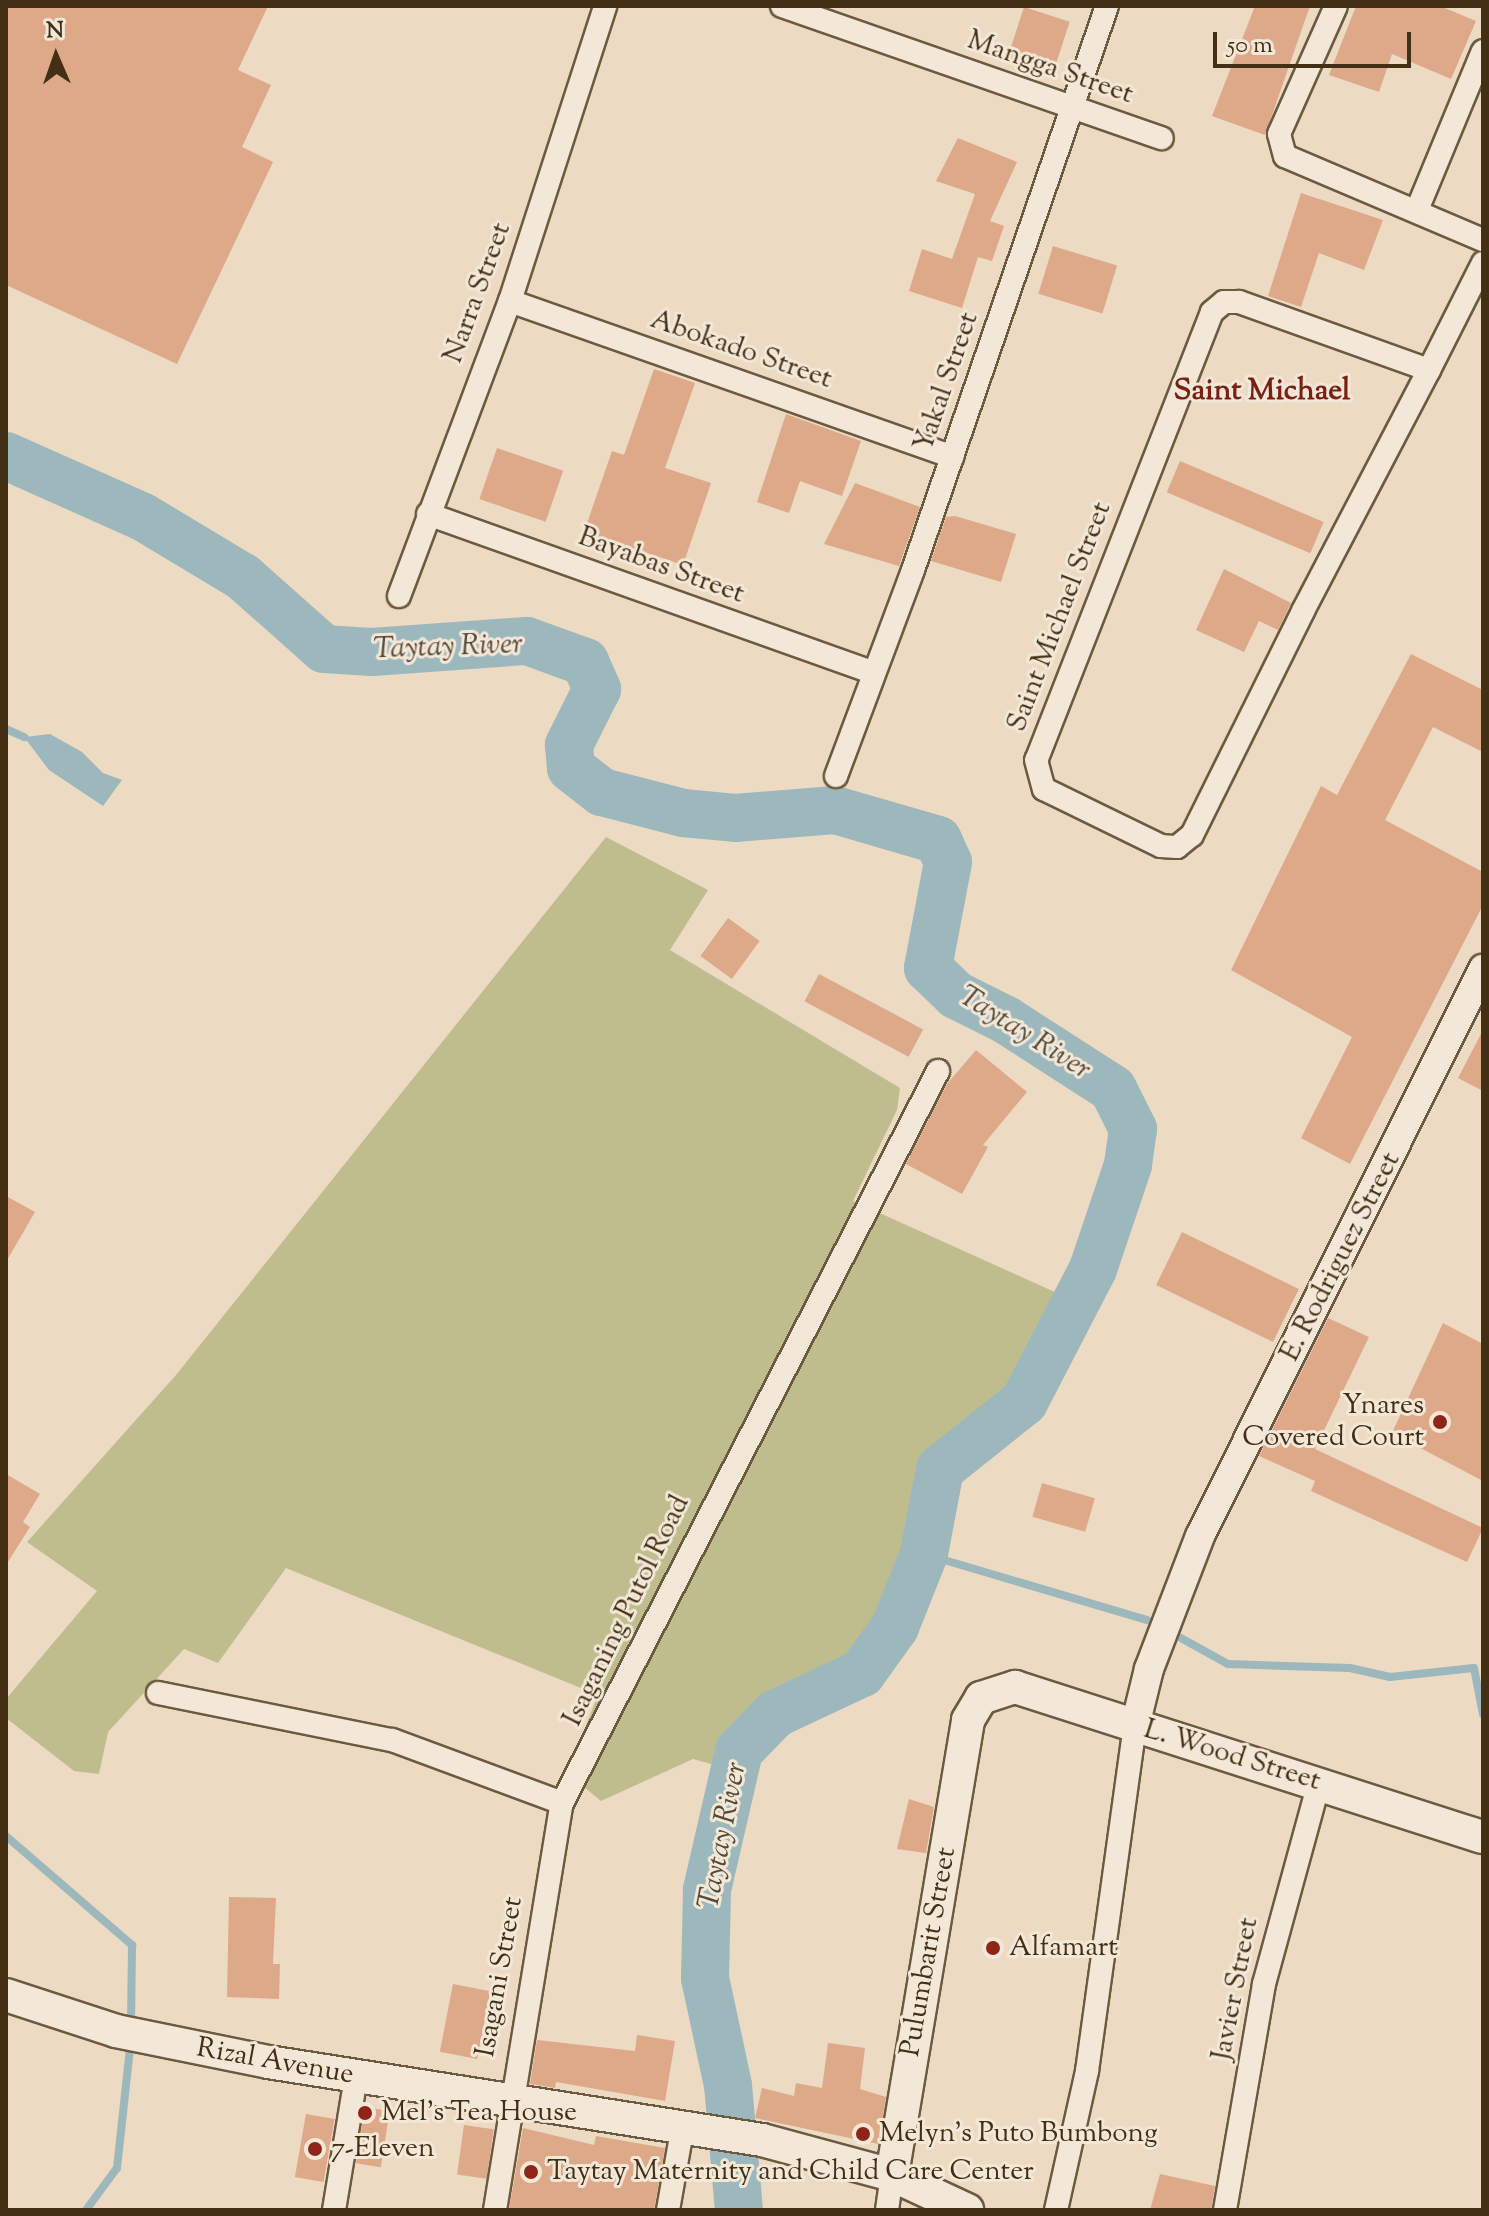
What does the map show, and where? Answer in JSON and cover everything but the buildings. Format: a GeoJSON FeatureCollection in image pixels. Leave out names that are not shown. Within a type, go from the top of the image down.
{"type":"FeatureCollection","features":[{"type":"Feature","properties":{"kind":"main road","name":"L. Wood Street"},"geometry":{"type":"LineString","coordinates":[[981,1698],[1015,1687],[1483,1837]]}},
{"type":"Feature","properties":{"kind":"main road","name":"Pulumbarit Street"},"geometry":{"type":"LineString","coordinates":[[892,2175],[968,1720],[981,1698]]}},
{"type":"Feature","properties":{"kind":"main road","name":"Rizal Avenue"},"geometry":{"type":"LineString","coordinates":[[6,1995],[136,2036],[356,2077],[762,2140],[892,2175],[967,2210]]}},
{"type":"Feature","properties":{"kind":"street","name":"Narra Street"},"geometry":{"type":"LineString","coordinates":[[399,596],[510,301],[605,6]]}},
{"type":"Feature","properties":{"kind":"street","name":"Mangga Street"},"geometry":{"type":"LineString","coordinates":[[782,6],[835,15],[1075,108],[1162,138]]}},
{"type":"Feature","properties":{"kind":"street","name":"Yakal Street"},"geometry":{"type":"LineString","coordinates":[[836,776],[1075,108],[1107,6]]}},
{"type":"Feature","properties":{"kind":"street"},"geometry":{"type":"LineString","coordinates":[[1336,6],[1279,134],[1279,146],[1285,156],[1483,240]]}},
{"type":"Feature","properties":{"kind":"street"},"geometry":{"type":"LineString","coordinates":[[1417,210],[1483,51]]}},
{"type":"Feature","properties":{"kind":"street","name":"Saint Michael Street"},"geometry":{"type":"LineString","coordinates":[[1429,370],[1239,302],[1224,302],[1212,312],[1036,760],[1044,789],[1161,846],[1177,847],[1192,835],[1429,370],[1483,263]]}},
{"type":"Feature","properties":{"kind":"street","name":"Abokado Street"},"geometry":{"type":"LineString","coordinates":[[510,301],[952,457]]}},
{"type":"Feature","properties":{"kind":"street","name":"Bayabas Street"},"geometry":{"type":"LineString","coordinates":[[428,514],[874,673]]}},
{"type":"Feature","properties":{"kind":"street","name":"E. Rodriguez Street"},"geometry":{"type":"LineString","coordinates":[[1135,1726],[1153,1656],[1200,1536],[1483,969]]}},
{"type":"Feature","properties":{"kind":"street","name":"Isaganing Putol Road"},"geometry":{"type":"LineString","coordinates":[[562,1803],[938,1071]]}},
{"type":"Feature","properties":{"kind":"street"},"geometry":{"type":"LineString","coordinates":[[158,1693],[392,1740],[562,1803]]}},
{"type":"Feature","properties":{"kind":"street"},"geometry":{"type":"LineString","coordinates":[[1056,2210],[1087,2071],[1135,1726]]}},
{"type":"Feature","properties":{"kind":"street","name":"Javier Street"},"geometry":{"type":"LineString","coordinates":[[1225,2210],[1264,1984],[1319,1783]]}},
{"type":"Feature","properties":{"kind":"street","name":"Isagani Street"},"geometry":{"type":"LineString","coordinates":[[495,2210],[509,2102],[562,1803]]}},
{"type":"Feature","properties":{"kind":"street"},"geometry":{"type":"LineString","coordinates":[[334,2210],[356,2077]]}},
{"type":"Feature","properties":{"kind":"street"},"geometry":{"type":"LineString","coordinates":[[668,2210],[697,2128]]}},
{"type":"Feature","properties":{"kind":"street","name":"Pulumbarit Street"},"geometry":{"type":"LineString","coordinates":[[887,2210],[892,2175]]}},
{"type":"Feature","properties":{"kind":"shaded area"},"geometry":{"type":"Polygon","coordinates":[[[606,837],[708,890],[670,950],[900,1088],[897,1110],[853,1201],[1057,1293],[1016,1393],[933,1457],[909,1560],[851,1653],[776,1697],[730,1740],[722,1767],[693,1759],[601,1801],[567,1773],[598,1695],[286,1568],[218,1663],[184,1649],[108,1732],[99,1774],[74,1771],[6,1718],[6,1699],[97,1591],[27,1542],[176,1375],[606,837]]]}},
{"type":"Feature","properties":{"kind":"water"},"geometry":{"type":"Polygon","coordinates":[[[50,734],[82,752],[103,773],[122,780],[103,806],[49,770],[24,737],[50,734]]]}},
{"type":"Feature","properties":{"kind":"waterway","name":"Taytay River"},"geometry":{"type":"LineString","coordinates":[[6,456],[143,517],[243,577],[324,649],[372,652],[527,641],[585,662],[597,689],[569,745],[571,768],[602,792],[683,813],[735,818],[835,810],[938,840],[948,862],[928,968],[956,995],[1006,1020],[1113,1089],[1133,1129],[1128,1165],[1093,1269],[1024,1402],[940,1469],[924,1554],[895,1627],[862,1673],[775,1714],[739,1751],[707,1890],[705,1978],[728,2085],[739,2210]]}},
{"type":"Feature","properties":{"kind":"waterway"},"geometry":{"type":"LineString","coordinates":[[6,729],[24,737]]}},
{"type":"Feature","properties":{"kind":"waterway"},"geometry":{"type":"LineString","coordinates":[[924,1554],[1147,1620]]}},
{"type":"Feature","properties":{"kind":"waterway"},"geometry":{"type":"LineString","coordinates":[[1181,1638],[1228,1664],[1350,1668],[1390,1677],[1474,1668],[1483,1714]]}},
{"type":"Feature","properties":{"kind":"waterway"},"geometry":{"type":"LineString","coordinates":[[6,1836],[132,1945],[131,2026]]}},
{"type":"Feature","properties":{"kind":"waterway"},"geometry":{"type":"LineString","coordinates":[[86,2210],[117,2168],[131,2039]]}},
{"type":"Feature","properties":{"kind":"place","name":"Ynares Covered Court"},"geometry":{"type":"Point","coordinates":[1440,1422]}},
{"type":"Feature","properties":{"kind":"place","name":"Alfamart"},"geometry":{"type":"Point","coordinates":[993,1948]}},
{"type":"Feature","properties":{"kind":"place","name":"Mel's Tea House"},"geometry":{"type":"Point","coordinates":[365,2113]}},
{"type":"Feature","properties":{"kind":"place","name":"Melyn's Puto Bumbong"},"geometry":{"type":"Point","coordinates":[863,2134]}},
{"type":"Feature","properties":{"kind":"place","name":"7-Eleven"},"geometry":{"type":"Point","coordinates":[315,2149]}},
{"type":"Feature","properties":{"kind":"place","name":"Taytay Maternity and Child Care Center"},"geometry":{"type":"Point","coordinates":[531,2172]}},
{"type":"Feature","properties":{"kind":"district","name":"Saint Michael"},"geometry":{"type":"Point","coordinates":[1262,392]}}]}
